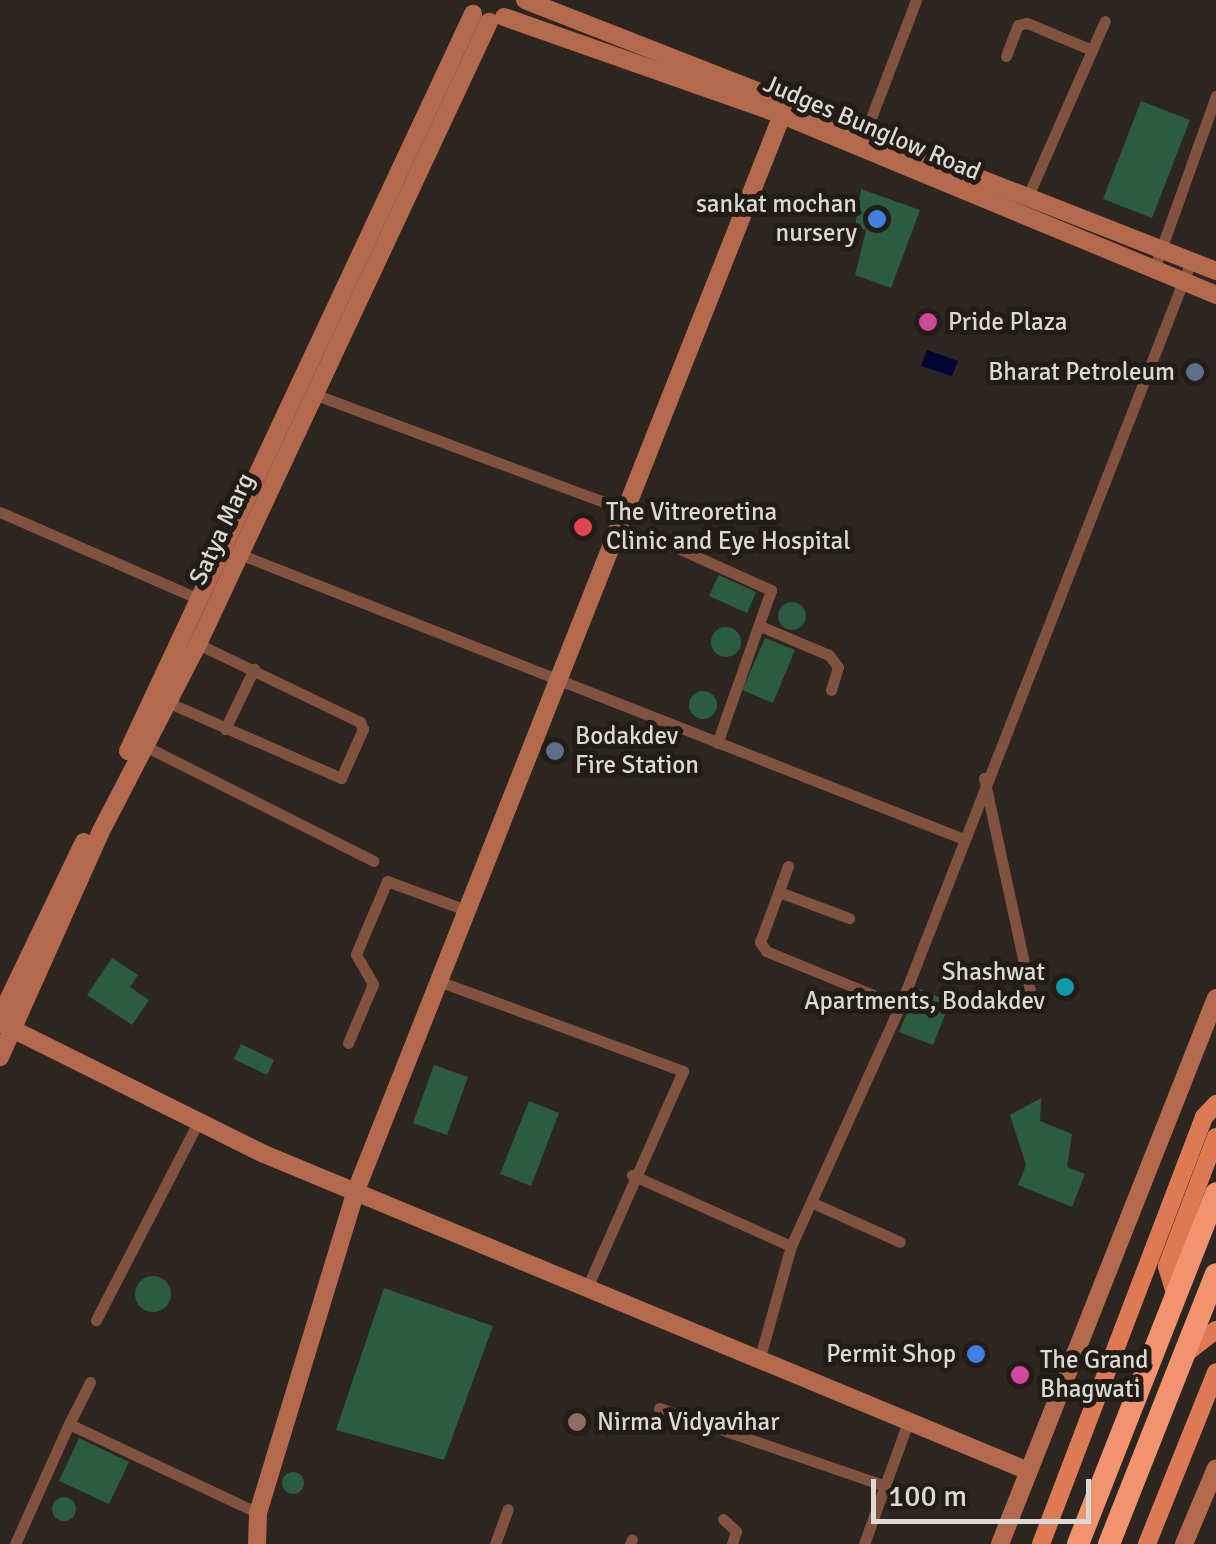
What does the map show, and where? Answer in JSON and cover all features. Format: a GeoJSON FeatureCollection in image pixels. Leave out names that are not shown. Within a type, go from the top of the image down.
{"type":"FeatureCollection","features":[{"type":"Feature","properties":{"kind":"highway"},"geometry":{"type":"LineString","coordinates":[[1078,1544],[1216,1192]]}},
{"type":"Feature","properties":{"kind":"highway"},"geometry":{"type":"LineString","coordinates":[[1109,1544],[1184,1355],[1207,1324],[1216,1274]]}},
{"type":"Feature","properties":{"kind":"main road","name":"Satya Marg"},"geometry":{"type":"LineString","coordinates":[[5,1023],[198,644],[232,551],[483,13],[514,0]]}},
{"type":"Feature","properties":{"kind":"main road","name":"Judges Bunglow Road"},"geometry":{"type":"LineString","coordinates":[[524,0],[785,107],[1216,295]]}},
{"type":"Feature","properties":{"kind":"main road","name":"Judges Bunglow Road"},"geometry":{"type":"LineString","coordinates":[[483,13],[866,131],[1216,271]]}},
{"type":"Feature","properties":{"kind":"main road"},"geometry":{"type":"LineString","coordinates":[[257,1544],[258,1513],[356,1192],[442,982],[466,910],[561,682],[785,107]]}},
{"type":"Feature","properties":{"kind":"main road","name":"Satya Marg"},"geometry":{"type":"LineString","coordinates":[[0,1058],[5,1023],[200,600],[232,551],[311,393],[370,253]]}},
{"type":"Feature","properties":{"kind":"main road"},"geometry":{"type":"LineString","coordinates":[[1000,1544],[1216,998]]}},
{"type":"Feature","properties":{"kind":"main road"},"geometry":{"type":"LineString","coordinates":[[5,1023],[198,1122],[356,1192],[1028,1470]]}},
{"type":"Feature","properties":{"kind":"main road"},"geometry":{"type":"LineString","coordinates":[[1042,1544],[1204,1117],[1216,1104]]}},
{"type":"Feature","properties":{"kind":"main road"},"geometry":{"type":"LineString","coordinates":[[1174,1293],[1167,1266],[1216,1137]]}},
{"type":"Feature","properties":{"kind":"main road"},"geometry":{"type":"LineString","coordinates":[[1147,1544],[1216,1372]]}},
{"type":"Feature","properties":{"kind":"main road"},"geometry":{"type":"LineString","coordinates":[[1184,1544],[1216,1468]]}},
{"type":"Feature","properties":{"kind":"street"},"geometry":{"type":"LineString","coordinates":[[866,131],[916,0]]}},
{"type":"Feature","properties":{"kind":"street"},"geometry":{"type":"LineString","coordinates":[[1028,196],[1105,21]]}},
{"type":"Feature","properties":{"kind":"street"},"geometry":{"type":"LineString","coordinates":[[1006,56],[1018,25],[1027,23],[1092,50]]}},
{"type":"Feature","properties":{"kind":"street"},"geometry":{"type":"LineString","coordinates":[[1154,269],[1216,96]]}},
{"type":"Feature","properties":{"kind":"street"},"geometry":{"type":"LineString","coordinates":[[760,1357],[791,1246],[900,1006],[984,778],[1191,262]]}},
{"type":"Feature","properties":{"kind":"street"},"geometry":{"type":"LineString","coordinates":[[311,393],[628,511]]}},
{"type":"Feature","properties":{"kind":"street"},"geometry":{"type":"LineString","coordinates":[[0,512],[200,600]]}},
{"type":"Feature","properties":{"kind":"street"},"geometry":{"type":"LineString","coordinates":[[649,535],[767,584],[770,598],[717,742]]}},
{"type":"Feature","properties":{"kind":"street"},"geometry":{"type":"LineString","coordinates":[[232,551],[961,838]]}},
{"type":"Feature","properties":{"kind":"street"},"geometry":{"type":"LineString","coordinates":[[760,626],[829,655],[838,667],[831,690]]}},
{"type":"Feature","properties":{"kind":"street"},"geometry":{"type":"LineString","coordinates":[[167,702],[341,778],[363,729],[360,722],[198,644]]}},
{"type":"Feature","properties":{"kind":"street"},"geometry":{"type":"LineString","coordinates":[[225,729],[254,669]]}},
{"type":"Feature","properties":{"kind":"street"},"geometry":{"type":"LineString","coordinates":[[144,745],[374,861]]}},
{"type":"Feature","properties":{"kind":"street"},"geometry":{"type":"LineString","coordinates":[[984,778],[1033,1004]]}},
{"type":"Feature","properties":{"kind":"street"},"geometry":{"type":"LineString","coordinates":[[788,866],[760,942],[766,951],[900,1006]]}},
{"type":"Feature","properties":{"kind":"street"},"geometry":{"type":"LineString","coordinates":[[348,1043],[374,984],[356,954],[387,881],[466,910]]}},
{"type":"Feature","properties":{"kind":"street"},"geometry":{"type":"LineString","coordinates":[[779,892],[849,918]]}},
{"type":"Feature","properties":{"kind":"street"},"geometry":{"type":"LineString","coordinates":[[442,982],[684,1072],[632,1175],[586,1288]]}},
{"type":"Feature","properties":{"kind":"street"},"geometry":{"type":"LineString","coordinates":[[96,1320],[198,1122]]}},
{"type":"Feature","properties":{"kind":"street"},"geometry":{"type":"LineString","coordinates":[[632,1175],[791,1246]]}},
{"type":"Feature","properties":{"kind":"street"},"geometry":{"type":"LineString","coordinates":[[813,1203],[900,1242]]}},
{"type":"Feature","properties":{"kind":"street"},"geometry":{"type":"LineString","coordinates":[[15,1544],[90,1382]]}},
{"type":"Feature","properties":{"kind":"street"},"geometry":{"type":"LineString","coordinates":[[659,1408],[885,1486]]}},
{"type":"Feature","properties":{"kind":"street"},"geometry":{"type":"LineString","coordinates":[[864,1544],[909,1419]]}},
{"type":"Feature","properties":{"kind":"street"},"geometry":{"type":"LineString","coordinates":[[70,1424],[258,1513]]}},
{"type":"Feature","properties":{"kind":"street"},"geometry":{"type":"LineString","coordinates":[[495,1544],[508,1509]]}},
{"type":"Feature","properties":{"kind":"street"},"geometry":{"type":"LineString","coordinates":[[723,1519],[736,1531],[732,1544]]}},
{"type":"Feature","properties":{"kind":"green space"},"geometry":{"type":"Polygon","coordinates":[[[1141,101],[1190,120],[1152,218],[1103,199],[1141,101]]]}},
{"type":"Feature","properties":{"kind":"green space"},"geometry":{"type":"Polygon","coordinates":[[[861,189],[920,210],[891,288],[855,275],[866,230],[855,226],[861,189]]]}},
{"type":"Feature","properties":{"kind":"green space"},"geometry":{"type":"Polygon","coordinates":[[[719,575],[756,592],[747,613],[709,596],[719,575]]]}},
{"type":"Feature","properties":{"kind":"green space"},"geometry":{"type":"Polygon","coordinates":[[[792,602],[802,606],[806,616],[802,626],[792,630],[782,626],[778,616],[782,606],[792,602]]]}},
{"type":"Feature","properties":{"kind":"green space"},"geometry":{"type":"Polygon","coordinates":[[[726,627],[737,631],[741,642],[737,653],[726,657],[715,653],[711,642],[715,631],[726,627]]]}},
{"type":"Feature","properties":{"kind":"green space"},"geometry":{"type":"Polygon","coordinates":[[[765,638],[795,650],[773,703],[742,690],[765,638]]]}},
{"type":"Feature","properties":{"kind":"green space"},"geometry":{"type":"Polygon","coordinates":[[[703,691],[713,695],[717,705],[713,715],[703,719],[693,715],[689,705],[693,695],[703,691]]]}},
{"type":"Feature","properties":{"kind":"green space"},"geometry":{"type":"Polygon","coordinates":[[[112,958],[138,975],[130,987],[149,1000],[132,1025],[87,995],[112,958]]]}},
{"type":"Feature","properties":{"kind":"green space"},"geometry":{"type":"Polygon","coordinates":[[[917,988],[950,1002],[933,1045],[899,1032],[917,988]]]}},
{"type":"Feature","properties":{"kind":"green space"},"geometry":{"type":"Polygon","coordinates":[[[241,1044],[274,1060],[267,1075],[234,1059],[241,1044]]]}},
{"type":"Feature","properties":{"kind":"green space"},"geometry":{"type":"Polygon","coordinates":[[[434,1065],[468,1077],[447,1135],[413,1123],[434,1065]]]}},
{"type":"Feature","properties":{"kind":"green space"},"geometry":{"type":"Polygon","coordinates":[[[1041,1098],[1040,1121],[1072,1134],[1067,1167],[1085,1174],[1072,1207],[1018,1185],[1026,1165],[1010,1115],[1041,1098]]]}},
{"type":"Feature","properties":{"kind":"green space"},"geometry":{"type":"Polygon","coordinates":[[[529,1101],[559,1113],[531,1186],[500,1174],[529,1101]]]}},
{"type":"Feature","properties":{"kind":"green space"},"geometry":{"type":"Polygon","coordinates":[[[153,1276],[166,1281],[171,1294],[166,1307],[153,1312],[140,1307],[135,1294],[140,1281],[153,1276]]]}},
{"type":"Feature","properties":{"kind":"green space"},"geometry":{"type":"Polygon","coordinates":[[[384,1288],[493,1326],[444,1460],[336,1430],[384,1288]]]}},
{"type":"Feature","properties":{"kind":"green space"},"geometry":{"type":"Polygon","coordinates":[[[79,1438],[129,1462],[109,1504],[59,1481],[79,1438]]]}},
{"type":"Feature","properties":{"kind":"green space"},"geometry":{"type":"Polygon","coordinates":[[[293,1472],[301,1475],[301,1491],[293,1494],[285,1491],[282,1483],[285,1475],[293,1472]]]}},
{"type":"Feature","properties":{"kind":"green space"},"geometry":{"type":"Polygon","coordinates":[[[64,1497],[76,1509],[64,1521],[52,1509],[64,1497]]]}},
{"type":"Feature","properties":{"kind":"shaded area"},"geometry":{"type":"Polygon","coordinates":[[[927,350],[958,361],[952,376],[921,366],[927,350]]]}},
{"type":"Feature","properties":{"kind":"place","name":"sankat mochan nursery"},"geometry":{"type":"Point","coordinates":[877,219]}},
{"type":"Feature","properties":{"kind":"place","name":"Pride Plaza"},"geometry":{"type":"Point","coordinates":[928,322]}},
{"type":"Feature","properties":{"kind":"place","name":"Bharat Petroleum"},"geometry":{"type":"Point","coordinates":[1195,372]}},
{"type":"Feature","properties":{"kind":"place","name":"The Vitreoretina Clinic and Eye Hospital"},"geometry":{"type":"Point","coordinates":[583,527]}},
{"type":"Feature","properties":{"kind":"place","name":"Bodakdev Fire Station"},"geometry":{"type":"Point","coordinates":[555,751]}},
{"type":"Feature","properties":{"kind":"place","name":"Shashwat Apartments, Bodakdev"},"geometry":{"type":"Point","coordinates":[1065,987]}},
{"type":"Feature","properties":{"kind":"place","name":"Permit Shop"},"geometry":{"type":"Point","coordinates":[976,1354]}},
{"type":"Feature","properties":{"kind":"place","name":"The Grand Bhagwati"},"geometry":{"type":"Point","coordinates":[1020,1375]}},
{"type":"Feature","properties":{"kind":"place","name":"Nirma Vidyavihar"},"geometry":{"type":"Point","coordinates":[577,1422]}}]}
